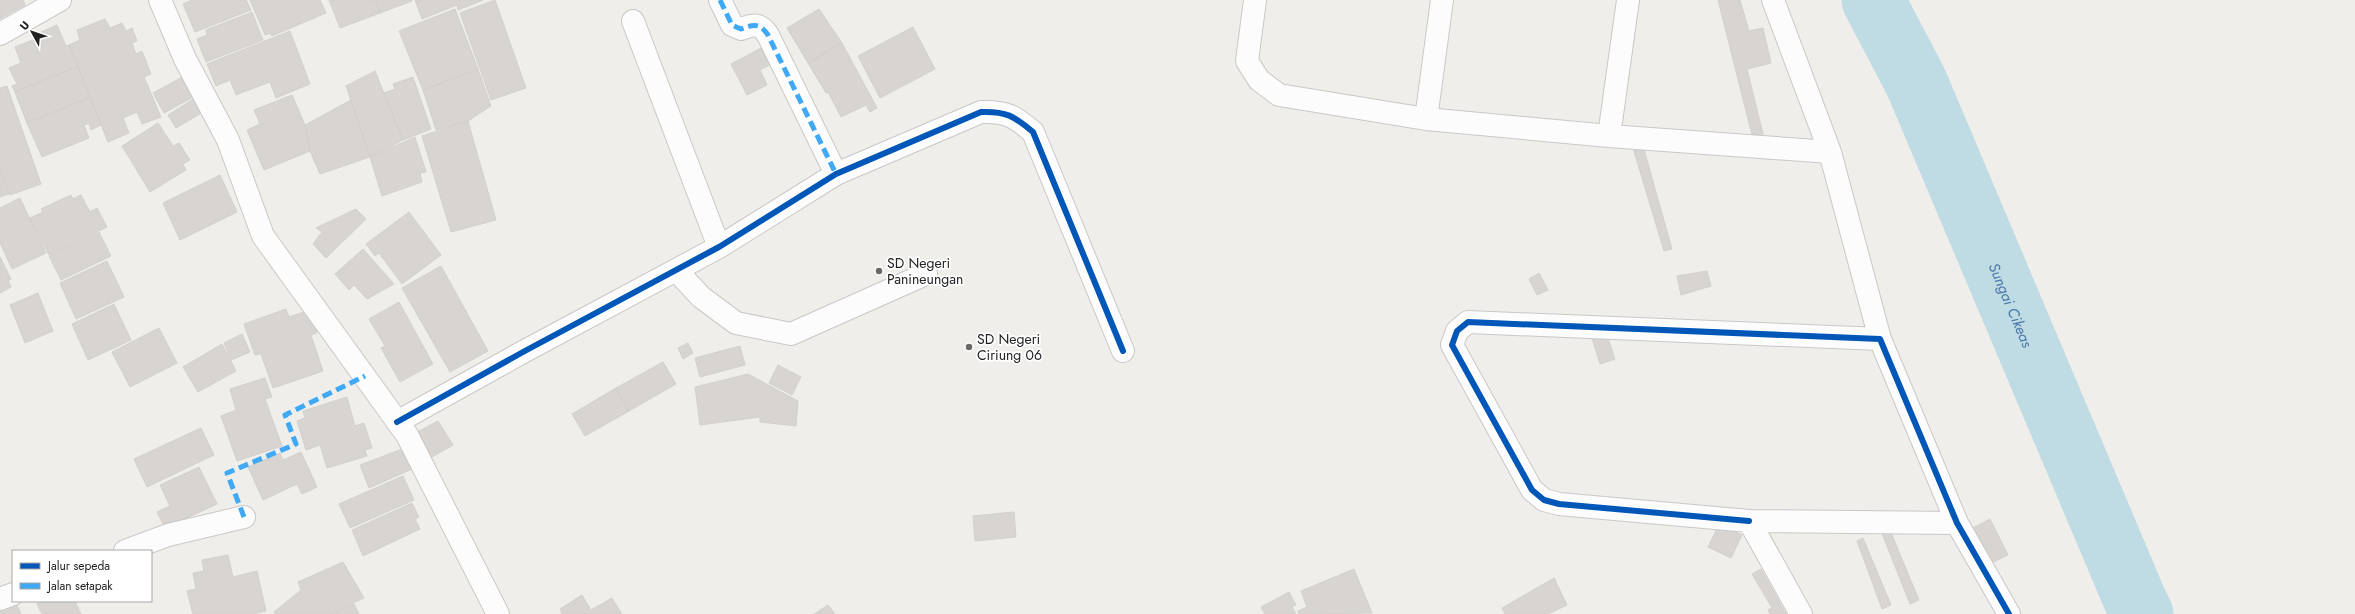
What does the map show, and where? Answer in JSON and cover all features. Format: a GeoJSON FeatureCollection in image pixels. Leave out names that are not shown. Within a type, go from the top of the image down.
{"type":"FeatureCollection","features":[{"type":"Feature","properties":{"kind":"street"},"geometry":{"type":"LineString","coordinates":[[0,34],[60,0]]}},
{"type":"Feature","properties":{"kind":"street"},"geometry":{"type":"LineString","coordinates":[[160,0],[185,59],[228,140],[263,236],[407,435],[498,614]]}},
{"type":"Feature","properties":{"kind":"street"},"geometry":{"type":"LineString","coordinates":[[720,0],[732,25],[741,29],[756,24],[762,27],[768,34],[836,174]]}},
{"type":"Feature","properties":{"kind":"street"},"geometry":{"type":"LineString","coordinates":[[1256,0],[1247,61],[1259,80],[1279,95],[1426,119],[1608,136],[1830,152]]}},
{"type":"Feature","properties":{"kind":"street"},"geometry":{"type":"LineString","coordinates":[[1426,119],[1442,0]]}},
{"type":"Feature","properties":{"kind":"street"},"geometry":{"type":"LineString","coordinates":[[1608,136],[1628,0]]}},
{"type":"Feature","properties":{"kind":"street"},"geometry":{"type":"LineString","coordinates":[[1773,0],[1830,152],[1880,339],[1957,524],[2009,614]]}},
{"type":"Feature","properties":{"kind":"street"},"geometry":{"type":"LineString","coordinates":[[633,21],[719,247]]}},
{"type":"Feature","properties":{"kind":"street"},"geometry":{"type":"LineString","coordinates":[[397,422],[719,247],[836,174],[981,112],[999,112],[1016,117],[1033,132],[1124,351]]}},
{"type":"Feature","properties":{"kind":"street"},"geometry":{"type":"LineString","coordinates":[[676,270],[700,297],[736,323],[791,334],[926,274]]}},
{"type":"Feature","properties":{"kind":"street"},"geometry":{"type":"LineString","coordinates":[[1880,339],[1468,322],[1457,331],[1452,345],[1532,490],[1544,500],[1559,504],[1749,521],[1957,524]]}},
{"type":"Feature","properties":{"kind":"street"},"geometry":{"type":"LineString","coordinates":[[128,550],[168,535],[244,517]]}},
{"type":"Feature","properties":{"kind":"street"},"geometry":{"type":"LineString","coordinates":[[1749,521],[1801,614]]}},
{"type":"Feature","properties":{"kind":"street"},"geometry":{"type":"LineString","coordinates":[[0,599],[12,594]]}},
{"type":"Feature","properties":{"kind":"building"},"geometry":{"type":"Polygon","coordinates":[[[0,0],[23,0],[25,5],[0,19],[0,0]]]}},
{"type":"Feature","properties":{"kind":"building"},"geometry":{"type":"Polygon","coordinates":[[[192,0],[246,0],[251,10],[195,32],[183,4],[192,0]]]}},
{"type":"Feature","properties":{"kind":"building"},"geometry":{"type":"Polygon","coordinates":[[[250,0],[320,0],[326,13],[272,36],[270,33],[265,35],[250,0]]]}},
{"type":"Feature","properties":{"kind":"building"},"geometry":{"type":"Polygon","coordinates":[[[329,0],[375,0],[380,13],[340,28],[329,0]]]}},
{"type":"Feature","properties":{"kind":"building"},"geometry":{"type":"Polygon","coordinates":[[[375,0],[411,0],[412,1],[380,13],[375,0]]]}},
{"type":"Feature","properties":{"kind":"building"},"geometry":{"type":"Polygon","coordinates":[[[415,0],[483,0],[458,10],[457,5],[422,19],[415,0]]]}},
{"type":"Feature","properties":{"kind":"building"},"geometry":{"type":"Polygon","coordinates":[[[495,0],[526,88],[491,100],[460,13],[495,0]]]}},
{"type":"Feature","properties":{"kind":"building"},"geometry":{"type":"Polygon","coordinates":[[[1718,0],[1740,0],[1749,31],[1763,28],[1771,63],[1747,69],[1763,134],[1752,135],[1718,0]]]}},
{"type":"Feature","properties":{"kind":"building"},"geometry":{"type":"Polygon","coordinates":[[[455,9],[478,69],[423,90],[399,31],[455,9]]]}},
{"type":"Feature","properties":{"kind":"building"},"geometry":{"type":"Polygon","coordinates":[[[819,9],[842,43],[808,63],[787,28],[819,9]]]}},
{"type":"Feature","properties":{"kind":"building"},"geometry":{"type":"Polygon","coordinates":[[[252,12],[263,40],[206,62],[197,39],[207,35],[206,30],[252,12]]]}},
{"type":"Feature","properties":{"kind":"building"},"geometry":{"type":"Polygon","coordinates":[[[105,19],[110,28],[122,23],[126,31],[132,28],[137,41],[132,43],[136,54],[142,51],[151,74],[144,77],[161,117],[142,124],[137,112],[123,118],[129,133],[108,142],[69,45],[80,40],[77,30],[105,19]]]}},
{"type":"Feature","properties":{"kind":"building"},"geometry":{"type":"Polygon","coordinates":[[[57,25],[66,46],[69,45],[78,66],[15,92],[12,86],[17,84],[9,68],[21,63],[15,47],[43,36],[41,32],[57,25]]]}},
{"type":"Feature","properties":{"kind":"building"},"geometry":{"type":"Polygon","coordinates":[[[913,27],[935,69],[880,98],[858,56],[913,27]]]}},
{"type":"Feature","properties":{"kind":"building"},"geometry":{"type":"Polygon","coordinates":[[[290,31],[310,84],[276,98],[270,82],[236,95],[230,80],[216,86],[207,64],[290,31]]]}},
{"type":"Feature","properties":{"kind":"building"},"geometry":{"type":"Polygon","coordinates":[[[842,43],[877,108],[870,112],[866,105],[841,117],[828,92],[826,93],[808,63],[842,43]]]}},
{"type":"Feature","properties":{"kind":"building"},"geometry":{"type":"Polygon","coordinates":[[[763,47],[772,64],[760,70],[767,85],[747,95],[731,64],[763,47]]]}},
{"type":"Feature","properties":{"kind":"building"},"geometry":{"type":"Polygon","coordinates":[[[78,66],[90,97],[27,123],[15,92],[78,66]]]}},
{"type":"Feature","properties":{"kind":"building"},"geometry":{"type":"Polygon","coordinates":[[[478,69],[491,106],[468,121],[436,130],[423,90],[478,69]]]}},
{"type":"Feature","properties":{"kind":"building"},"geometry":{"type":"Polygon","coordinates":[[[375,71],[403,140],[370,157],[346,86],[375,71]]]}},
{"type":"Feature","properties":{"kind":"building"},"geometry":{"type":"Polygon","coordinates":[[[186,75],[197,95],[164,113],[153,93],[186,75]]]}},
{"type":"Feature","properties":{"kind":"building"},"geometry":{"type":"Polygon","coordinates":[[[413,77],[431,129],[403,140],[384,93],[395,89],[393,84],[413,77]]]}},
{"type":"Feature","properties":{"kind":"building"},"geometry":{"type":"Polygon","coordinates":[[[7,86],[41,184],[10,195],[0,167],[0,88],[7,86]]]}},
{"type":"Feature","properties":{"kind":"building"},"geometry":{"type":"Polygon","coordinates":[[[292,95],[305,125],[310,151],[264,170],[247,130],[260,124],[254,110],[292,95]]]}},
{"type":"Feature","properties":{"kind":"building"},"geometry":{"type":"Polygon","coordinates":[[[90,97],[101,125],[91,130],[89,123],[84,125],[89,138],[42,157],[27,123],[90,97]]]}},
{"type":"Feature","properties":{"kind":"building"},"geometry":{"type":"Polygon","coordinates":[[[195,98],[203,112],[176,128],[168,115],[195,98]]]}},
{"type":"Feature","properties":{"kind":"building"},"geometry":{"type":"Polygon","coordinates":[[[351,100],[370,157],[320,174],[310,151],[305,125],[351,100]]]}},
{"type":"Feature","properties":{"kind":"building"},"geometry":{"type":"Polygon","coordinates":[[[468,121],[496,220],[451,232],[422,136],[468,121]]]}},
{"type":"Feature","properties":{"kind":"building"},"geometry":{"type":"Polygon","coordinates":[[[158,123],[173,146],[179,143],[190,160],[183,164],[186,170],[150,192],[122,146],[158,123]]]}},
{"type":"Feature","properties":{"kind":"building"},"geometry":{"type":"Polygon","coordinates":[[[415,137],[426,172],[420,173],[422,182],[382,196],[370,157],[415,137]]]}},
{"type":"Feature","properties":{"kind":"building"},"geometry":{"type":"Polygon","coordinates":[[[1643,146],[1672,249],[1664,251],[1633,148],[1643,146]]]}},
{"type":"Feature","properties":{"kind":"building"},"geometry":{"type":"Polygon","coordinates":[[[0,169],[9,194],[0,197],[0,169]]]}},
{"type":"Feature","properties":{"kind":"building"},"geometry":{"type":"Polygon","coordinates":[[[220,175],[237,212],[180,240],[163,203],[220,175]]]}},
{"type":"Feature","properties":{"kind":"building"},"geometry":{"type":"Polygon","coordinates":[[[71,195],[73,199],[81,195],[90,212],[97,208],[107,227],[49,255],[30,218],[43,212],[41,209],[71,195]]]}},
{"type":"Feature","properties":{"kind":"building"},"geometry":{"type":"Polygon","coordinates":[[[20,198],[46,253],[12,269],[0,243],[0,208],[20,198]]]}},
{"type":"Feature","properties":{"kind":"building"},"geometry":{"type":"Polygon","coordinates":[[[356,209],[366,219],[326,258],[313,244],[322,232],[316,228],[356,209]]]}},
{"type":"Feature","properties":{"kind":"building"},"geometry":{"type":"Polygon","coordinates":[[[409,212],[441,255],[402,284],[379,253],[375,256],[366,244],[409,212]]]}},
{"type":"Feature","properties":{"kind":"building"},"geometry":{"type":"Polygon","coordinates":[[[99,232],[111,256],[61,280],[49,256],[99,232]]]}},
{"type":"Feature","properties":{"kind":"building"},"geometry":{"type":"Polygon","coordinates":[[[363,249],[394,284],[367,299],[354,285],[349,290],[335,274],[363,249]]]}},
{"type":"Feature","properties":{"kind":"building"},"geometry":{"type":"Polygon","coordinates":[[[0,257],[11,279],[8,281],[11,287],[0,293],[0,257]]]}},
{"type":"Feature","properties":{"kind":"building"},"geometry":{"type":"Polygon","coordinates":[[[107,261],[124,297],[76,319],[60,283],[107,261]]]}},
{"type":"Feature","properties":{"kind":"building"},"geometry":{"type":"Polygon","coordinates":[[[441,266],[488,351],[450,372],[402,288],[441,266]]]}},
{"type":"Feature","properties":{"kind":"building"},"geometry":{"type":"Polygon","coordinates":[[[1707,271],[1711,286],[1681,295],[1677,276],[1707,271]]]}},
{"type":"Feature","properties":{"kind":"building"},"geometry":{"type":"Polygon","coordinates":[[[1539,273],[1548,290],[1537,295],[1529,279],[1539,273]]]}},
{"type":"Feature","properties":{"kind":"building"},"geometry":{"type":"Polygon","coordinates":[[[38,293],[53,331],[25,343],[10,305],[38,293]]]}},
{"type":"Feature","properties":{"kind":"building"},"geometry":{"type":"Polygon","coordinates":[[[399,302],[433,364],[400,382],[381,348],[385,346],[369,319],[399,302]]]}},
{"type":"Feature","properties":{"kind":"building"},"geometry":{"type":"Polygon","coordinates":[[[114,304],[131,340],[88,360],[72,324],[114,304]]]}},
{"type":"Feature","properties":{"kind":"building"},"geometry":{"type":"Polygon","coordinates":[[[286,309],[289,317],[310,310],[317,333],[311,335],[323,371],[273,388],[261,354],[255,355],[244,324],[286,309]]]}},
{"type":"Feature","properties":{"kind":"building"},"geometry":{"type":"Polygon","coordinates":[[[159,328],[177,363],[130,387],[112,352],[159,328]]]}},
{"type":"Feature","properties":{"kind":"building"},"geometry":{"type":"Polygon","coordinates":[[[1605,330],[1615,359],[1600,364],[1591,335],[1605,330]]]}},
{"type":"Feature","properties":{"kind":"building"},"geometry":{"type":"Polygon","coordinates":[[[242,334],[250,352],[231,360],[224,343],[242,334]]]}},
{"type":"Feature","properties":{"kind":"building"},"geometry":{"type":"Polygon","coordinates":[[[688,343],[693,353],[683,359],[678,348],[688,343]]]}},
{"type":"Feature","properties":{"kind":"building"},"geometry":{"type":"Polygon","coordinates":[[[222,344],[236,371],[198,392],[183,367],[222,344]]]}},
{"type":"Feature","properties":{"kind":"building"},"geometry":{"type":"Polygon","coordinates":[[[740,346],[745,365],[700,377],[695,358],[740,346]]]}},
{"type":"Feature","properties":{"kind":"building"},"geometry":{"type":"Polygon","coordinates":[[[663,362],[676,384],[629,411],[616,388],[663,362]]]}},
{"type":"Feature","properties":{"kind":"building"},"geometry":{"type":"Polygon","coordinates":[[[778,365],[801,377],[792,395],[769,383],[778,365]]]}},
{"type":"Feature","properties":{"kind":"building"},"geometry":{"type":"Polygon","coordinates":[[[748,374],[798,401],[796,426],[760,422],[760,417],[700,425],[695,387],[748,374]]]}},
{"type":"Feature","properties":{"kind":"building"},"geometry":{"type":"Polygon","coordinates":[[[265,378],[272,397],[265,399],[282,446],[237,461],[221,416],[236,410],[230,389],[265,378]]]}},
{"type":"Feature","properties":{"kind":"building"},"geometry":{"type":"Polygon","coordinates":[[[616,388],[629,411],[585,436],[572,414],[616,388]]]}},
{"type":"Feature","properties":{"kind":"building"},"geometry":{"type":"Polygon","coordinates":[[[347,397],[355,426],[364,423],[372,448],[365,450],[367,456],[327,468],[320,445],[306,450],[297,421],[305,418],[303,411],[347,397]]]}},
{"type":"Feature","properties":{"kind":"building"},"geometry":{"type":"Polygon","coordinates":[[[438,421],[453,445],[432,457],[417,432],[438,421]]]}},
{"type":"Feature","properties":{"kind":"building"},"geometry":{"type":"Polygon","coordinates":[[[201,428],[214,455],[147,487],[134,459],[201,428]]]}},
{"type":"Feature","properties":{"kind":"building"},"geometry":{"type":"Polygon","coordinates":[[[410,446],[419,466],[369,488],[360,465],[410,446]]]}},
{"type":"Feature","properties":{"kind":"building"},"geometry":{"type":"Polygon","coordinates":[[[301,452],[317,487],[302,494],[297,484],[263,500],[248,467],[280,453],[283,460],[301,452]]]}},
{"type":"Feature","properties":{"kind":"building"},"geometry":{"type":"Polygon","coordinates":[[[199,467],[217,504],[165,528],[157,512],[170,506],[160,485],[199,467]]]}},
{"type":"Feature","properties":{"kind":"building"},"geometry":{"type":"Polygon","coordinates":[[[403,476],[414,500],[350,528],[339,504],[403,476]]]}},
{"type":"Feature","properties":{"kind":"building"},"geometry":{"type":"Polygon","coordinates":[[[412,503],[419,517],[415,519],[420,529],[363,556],[352,530],[412,503]]]}},
{"type":"Feature","properties":{"kind":"building"},"geometry":{"type":"Polygon","coordinates":[[[1014,512],[1016,537],[975,541],[973,516],[1014,512]]]}},
{"type":"Feature","properties":{"kind":"building"},"geometry":{"type":"Polygon","coordinates":[[[1990,519],[2008,555],[1985,566],[1967,531],[1990,519]]]}},
{"type":"Feature","properties":{"kind":"building"},"geometry":{"type":"Polygon","coordinates":[[[1719,524],[1742,535],[1731,558],[1708,547],[1719,524]]]}},
{"type":"Feature","properties":{"kind":"building"},"geometry":{"type":"Polygon","coordinates":[[[1889,528],[1919,600],[1910,604],[1881,531],[1889,528]]]}},
{"type":"Feature","properties":{"kind":"building"},"geometry":{"type":"Polygon","coordinates":[[[1863,538],[1891,605],[1882,609],[1857,541],[1863,538]]]}},
{"type":"Feature","properties":{"kind":"building"},"geometry":{"type":"Polygon","coordinates":[[[228,555],[233,577],[257,571],[266,611],[253,614],[193,614],[187,591],[196,589],[193,573],[204,571],[202,560],[228,555]]]}},
{"type":"Feature","properties":{"kind":"building"},"geometry":{"type":"Polygon","coordinates":[[[343,562],[364,598],[330,614],[275,614],[274,612],[301,590],[298,582],[343,562]]]}},
{"type":"Feature","properties":{"kind":"building"},"geometry":{"type":"Polygon","coordinates":[[[1354,569],[1372,613],[1299,614],[1298,611],[1307,607],[1301,591],[1354,569]]]}},
{"type":"Feature","properties":{"kind":"building"},"geometry":{"type":"Polygon","coordinates":[[[1761,569],[1786,614],[1770,614],[1768,610],[1772,608],[1752,574],[1761,569]]]}},
{"type":"Feature","properties":{"kind":"building"},"geometry":{"type":"Polygon","coordinates":[[[1554,578],[1567,605],[1548,614],[1505,614],[1502,608],[1554,578]]]}},
{"type":"Feature","properties":{"kind":"building"},"geometry":{"type":"Polygon","coordinates":[[[1289,592],[1296,605],[1292,607],[1296,614],[1265,614],[1261,607],[1289,592]]]}},
{"type":"Feature","properties":{"kind":"building"},"geometry":{"type":"Polygon","coordinates":[[[582,595],[591,610],[612,598],[622,614],[562,614],[560,609],[582,595]]]}},
{"type":"Feature","properties":{"kind":"building"},"geometry":{"type":"Polygon","coordinates":[[[15,602],[21,614],[0,614],[0,606],[15,602]]]}},
{"type":"Feature","properties":{"kind":"building"},"geometry":{"type":"Polygon","coordinates":[[[42,602],[75,602],[81,614],[42,614],[37,604],[42,602]]]}},
{"type":"Feature","properties":{"kind":"building"},"geometry":{"type":"Polygon","coordinates":[[[354,604],[359,614],[330,614],[354,604]]]}},
{"type":"Feature","properties":{"kind":"building"},"geometry":{"type":"Polygon","coordinates":[[[828,605],[835,614],[814,614],[828,605]]]}},
{"type":"Feature","properties":{"kind":"waterway","name":"Sungai Cikeas"},"geometry":{"type":"LineString","coordinates":[[1873,0],[1916,82],[2142,614]]}},
{"type":"Feature","properties":{"kind":"marked path"},"geometry":{"type":"LineString","coordinates":[[720,0],[732,25],[741,29],[756,26],[762,28],[768,35],[836,174]]}},
{"type":"Feature","properties":{"kind":"marked path"},"geometry":{"type":"LineString","coordinates":[[244,517],[227,473],[296,444],[285,415],[365,376]]}},
{"type":"Feature","properties":{"kind":"cycle path"},"geometry":{"type":"LineString","coordinates":[[397,422],[523,352],[719,247],[836,174],[981,112],[997,112],[1015,118],[1033,132],[1123,351]]}},
{"type":"Feature","properties":{"kind":"cycle path"},"geometry":{"type":"LineString","coordinates":[[1749,521],[1559,504],[1544,500],[1532,490],[1452,345],[1457,331],[1468,322],[1880,339],[1957,523],[2009,614]]}},
{"type":"Feature","properties":{"kind":"place","name":"SD Negeri Panineungan"},"geometry":{"type":"Point","coordinates":[879,271]}},
{"type":"Feature","properties":{"kind":"place","name":"SD Negeri Ciriung 06"},"geometry":{"type":"Point","coordinates":[969,347]}}]}
